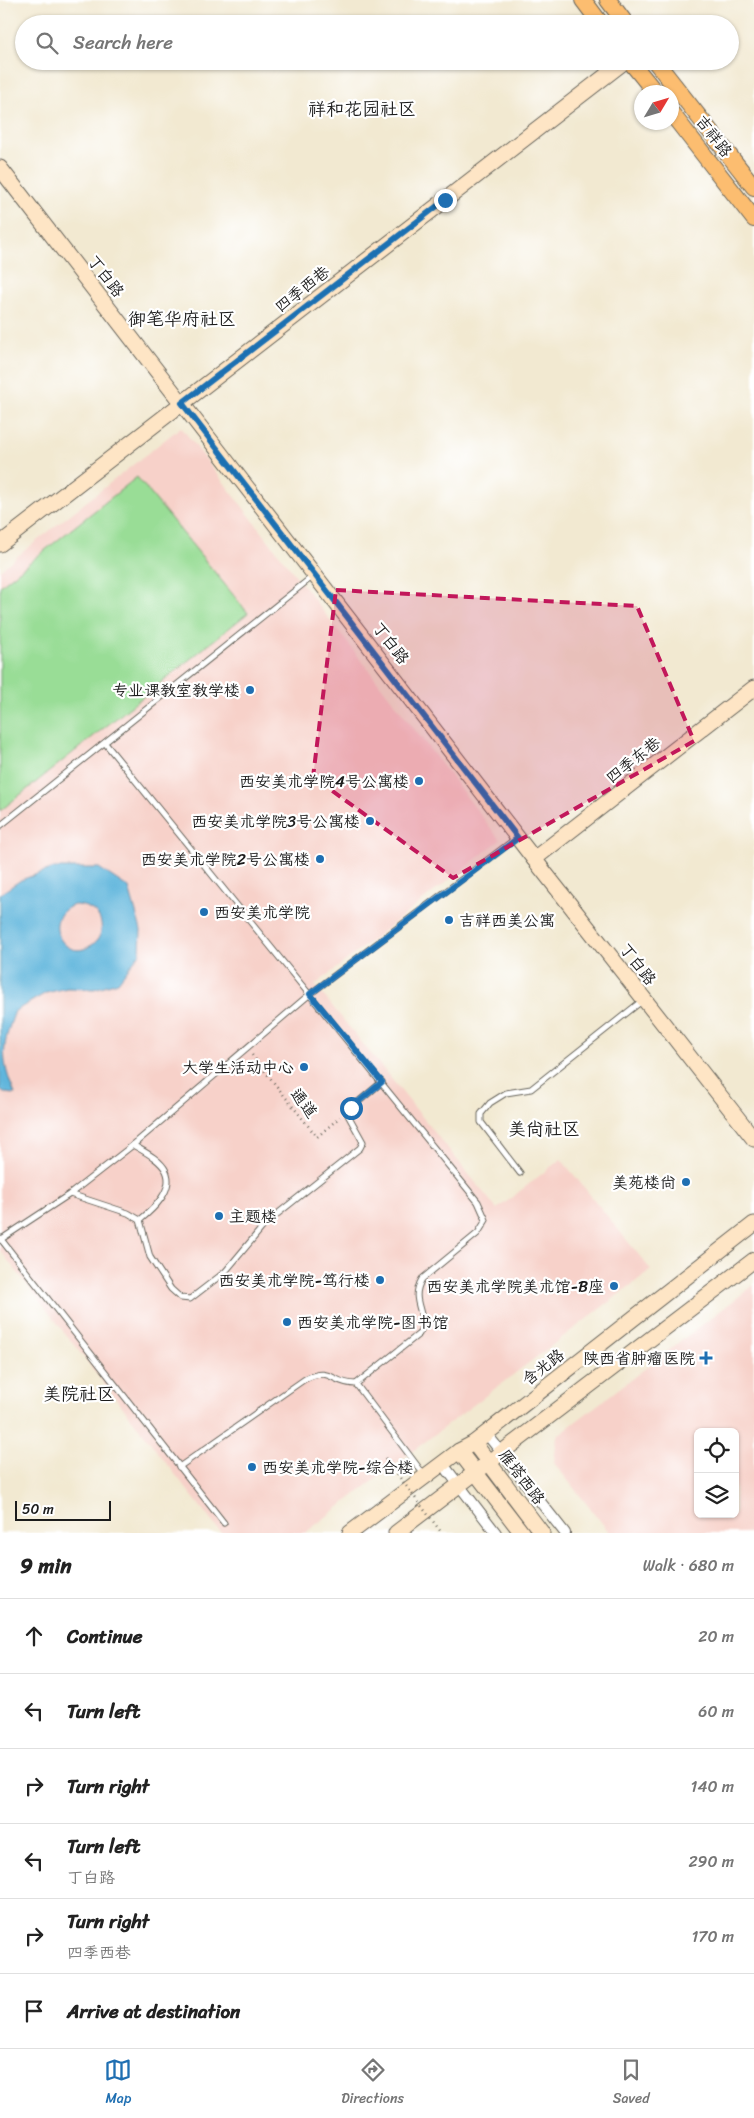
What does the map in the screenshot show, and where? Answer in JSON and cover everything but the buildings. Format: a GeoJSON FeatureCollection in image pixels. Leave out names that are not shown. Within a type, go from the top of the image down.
{"type":"FeatureCollection","features":[{"type":"Feature","properties":{"kind":"main road"},"geometry":{"type":"LineString","coordinates":[[583,0],[594,15]]}},
{"type":"Feature","properties":{"kind":"main road"},"geometry":{"type":"LineString","coordinates":[[608,0],[619,15]]}},
{"type":"Feature","properties":{"kind":"main road"},"geometry":{"type":"LineString","coordinates":[[637,70],[649,85]]}},
{"type":"Feature","properties":{"kind":"main road","name":"吉祥路"},"geometry":{"type":"LineString","coordinates":[[662,70],[754,187]]}},
{"type":"Feature","properties":{"kind":"main road","name":"吉祥路"},"geometry":{"type":"LineString","coordinates":[[679,123],[754,219]]}},
{"type":"Feature","properties":{"kind":"street","name":"四季西巷"},"geometry":{"type":"LineString","coordinates":[[0,544],[613,70]]}},
{"type":"Feature","properties":{"kind":"street","name":"丁白路"},"geometry":{"type":"LineString","coordinates":[[0,168],[316,574],[534,859],[754,1139]]}},
{"type":"Feature","properties":{"kind":"street","name":"四季东巷"},"geometry":{"type":"LineString","coordinates":[[534,859],[754,688]]}},
{"type":"Feature","properties":{"kind":"street","name":"含光路"},"geometry":{"type":"LineString","coordinates":[[350,1533],[459,1451],[474,1443],[754,1224]]}},
{"type":"Feature","properties":{"kind":"street"},"geometry":{"type":"LineString","coordinates":[[396,1533],[754,1260]]}},
{"type":"Feature","properties":{"kind":"street"},"geometry":{"type":"LineString","coordinates":[[486,1433],[564,1533]]}},
{"type":"Feature","properties":{"kind":"street","name":"雁塔西路"},"geometry":{"type":"LineString","coordinates":[[474,1443],[542,1533]]}},
{"type":"Feature","properties":{"kind":"street","name":"雁塔西路"},"geometry":{"type":"LineString","coordinates":[[459,1451],[522,1533]]}},
{"type":"Feature","properties":{"kind":"street"},"geometry":{"type":"LineString","coordinates":[[442,1464],[496,1533]]}},
{"type":"Feature","properties":{"kind":"lane"},"geometry":{"type":"LineString","coordinates":[[0,826],[316,574]]}},
{"type":"Feature","properties":{"kind":"lane"},"geometry":{"type":"LineString","coordinates":[[104,743],[382,1082],[478,1202],[486,1220],[478,1233],[422,1279],[417,1288],[417,1303],[423,1326],[419,1334],[356,1384],[342,1383],[327,1374],[318,1373],[305,1379],[179,1466]]}},
{"type":"Feature","properties":{"kind":"lane"},"geometry":{"type":"LineString","coordinates":[[224,1523],[0,1239],[70,1194],[133,1144],[310,994],[518,838]]}},
{"type":"Feature","properties":{"kind":"lane"},"geometry":{"type":"LineString","coordinates":[[520,1173],[481,1122],[481,1114],[490,1103],[506,1093],[531,1089],[644,999]]}},
{"type":"Feature","properties":{"kind":"lane"},"geometry":{"type":"LineString","coordinates":[[70,1194],[128,1213],[140,1220],[150,1257],[171,1289],[180,1298],[190,1299],[225,1272],[266,1224],[360,1148],[363,1142],[348,1115],[351,1108],[382,1082]]}},
{"type":"Feature","properties":{"kind":"lane"},"geometry":{"type":"LineString","coordinates":[[133,1144],[154,1159],[166,1171],[167,1183],[163,1196],[152,1210],[140,1220]]}},
{"type":"Feature","properties":{"kind":"lane"},"geometry":{"type":"LineString","coordinates":[[356,1384],[425,1476]]}},
{"type":"Feature","properties":{"kind":"path","name":"通道"},"geometry":{"type":"LineString","coordinates":[[247,1048],[317,1137],[351,1108]]}},
{"type":"Feature","properties":{"kind":"path"},"geometry":{"type":"LineString","coordinates":[[385,1458],[441,1532]]}},
{"type":"Feature","properties":{"kind":"highlighted area"},"geometry":{"type":"Polygon","coordinates":[[[336,590],[637,606],[694,741],[453,878],[313,777],[336,590]]]}},
{"type":"Feature","properties":{"kind":"shaded area","name":"西安美术学院"},"geometry":{"type":"Polygon","coordinates":[[[181,427],[500,840],[315,985],[497,1209],[561,1159],[651,1270],[305,1533],[221,1533],[0,1250],[0,570],[181,427]]]}},
{"type":"Feature","properties":{"kind":"shaded area","name":"陕西省肿瘤医院"},"geometry":{"type":"Polygon","coordinates":[[[754,1285],[754,1533],[610,1533],[554,1463],[557,1436],[754,1285]]]}},
{"type":"Feature","properties":{"kind":"green space"},"geometry":{"type":"Polygon","coordinates":[[[137,477],[248,613],[0,811],[0,586],[137,477]]]}},
{"type":"Feature","properties":{"kind":"water"},"geometry":{"type":"Polygon","coordinates":[[[54,868],[99,868],[129,888],[141,930],[140,953],[118,982],[94,989],[67,988],[46,993],[15,1011],[7,1034],[4,1052],[7,1071],[15,1094],[4,1093],[0,1090],[0,894],[21,880],[54,868]],[[74,905],[64,911],[58,919],[57,928],[59,937],[64,944],[72,949],[80,950],[96,942],[99,938],[101,925],[98,915],[80,905],[74,905]]]}},
{"type":"Feature","properties":{"kind":"place","name":"专业课教室教学楼"},"geometry":{"type":"Point","coordinates":[250,690]}},
{"type":"Feature","properties":{"kind":"place","name":"西安美术学院4号公寓楼"},"geometry":{"type":"Point","coordinates":[419,781]}},
{"type":"Feature","properties":{"kind":"place","name":"西安美术学院3号公寓楼"},"geometry":{"type":"Point","coordinates":[370,821]}},
{"type":"Feature","properties":{"kind":"place","name":"西安美术学院2号公寓楼"},"geometry":{"type":"Point","coordinates":[320,859]}},
{"type":"Feature","properties":{"kind":"place","name":"西安美术学院"},"geometry":{"type":"Point","coordinates":[204,912]}},
{"type":"Feature","properties":{"kind":"place","name":"吉祥西美公寓"},"geometry":{"type":"Point","coordinates":[449,920]}},
{"type":"Feature","properties":{"kind":"place","name":"大学生活动中心"},"geometry":{"type":"Point","coordinates":[304,1067]}},
{"type":"Feature","properties":{"kind":"place","name":"美苑楼尚"},"geometry":{"type":"Point","coordinates":[686,1182]}},
{"type":"Feature","properties":{"kind":"place","name":"主题楼"},"geometry":{"type":"Point","coordinates":[219,1216]}},
{"type":"Feature","properties":{"kind":"place","name":"西安美术学院-笃行楼"},"geometry":{"type":"Point","coordinates":[380,1280]}},
{"type":"Feature","properties":{"kind":"place","name":"西安美术学院美术馆-B座"},"geometry":{"type":"Point","coordinates":[614,1286]}},
{"type":"Feature","properties":{"kind":"place","name":"西安美术学院-图书馆"},"geometry":{"type":"Point","coordinates":[287,1322]}},
{"type":"Feature","properties":{"kind":"place","name":"陕西省肿瘤医院"},"geometry":{"type":"Point","coordinates":[706,1358]}},
{"type":"Feature","properties":{"kind":"place","name":"西安美术学院-综合楼"},"geometry":{"type":"Point","coordinates":[252,1467]}},
{"type":"Feature","properties":{"kind":"district","name":"祥和花园社区"},"geometry":{"type":"Point","coordinates":[362,109]}},
{"type":"Feature","properties":{"kind":"district","name":"御笔华府社区"},"geometry":{"type":"Point","coordinates":[182,319]}},
{"type":"Feature","properties":{"kind":"district","name":"美尚社区"},"geometry":{"type":"Point","coordinates":[544,1129]}},
{"type":"Feature","properties":{"kind":"district","name":"美院社区"},"geometry":{"type":"Point","coordinates":[79,1394]}},
{"type":"Feature","properties":{"kind":"route"},"geometry":{"type":"LineString","coordinates":[[351,1108],[382,1082],[310,994],[518,838],[316,574],[182,403],[445,200]]}}]}
